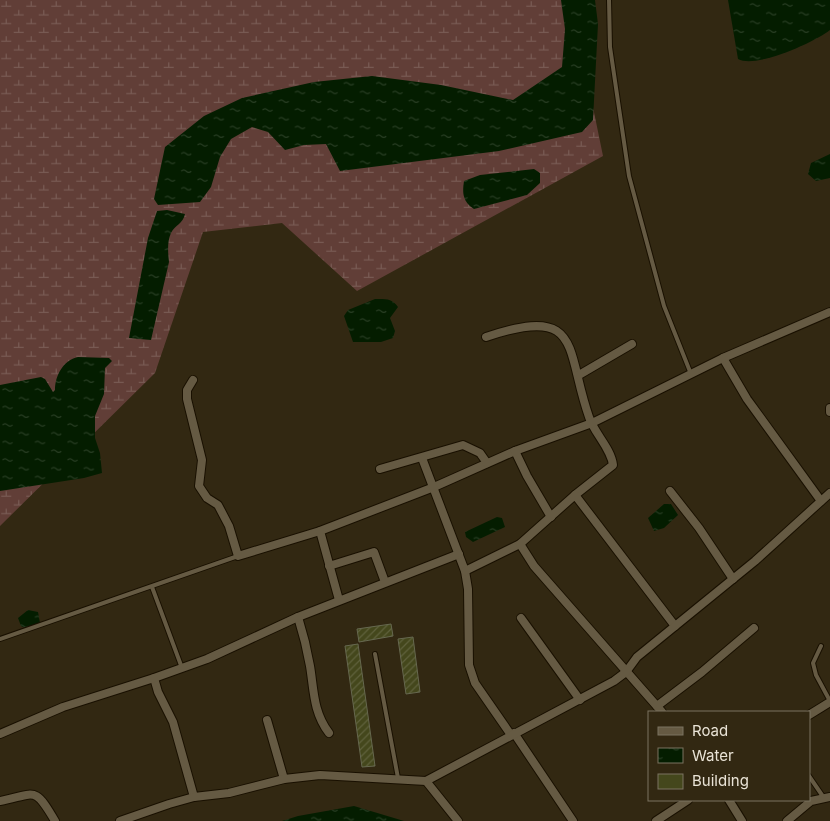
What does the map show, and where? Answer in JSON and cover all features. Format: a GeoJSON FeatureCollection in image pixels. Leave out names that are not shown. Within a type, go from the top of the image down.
{"type":"FeatureCollection","features":[{"type":"Feature","properties":{"kind":"street"},"geometry":{"type":"LineString","coordinates":[[193,380],[187,390],[187,400],[202,460],[199,486],[207,498],[218,505],[229,526],[238,556],[320,531],[434,487],[516,451],[592,423],[723,358],[830,312]]}},
{"type":"Feature","properties":{"kind":"street"},"geometry":{"type":"LineString","coordinates":[[465,570],[520,544],[575,495],[613,465],[592,423],[579,375],[563,334],[539,326],[518,326],[486,337]]}},
{"type":"Feature","properties":{"kind":"street"},"geometry":{"type":"LineString","coordinates":[[579,375],[632,344]]}},
{"type":"Feature","properties":{"kind":"street"},"geometry":{"type":"LineString","coordinates":[[723,358],[751,405],[821,501]]}},
{"type":"Feature","properties":{"kind":"street"},"geometry":{"type":"LineString","coordinates":[[380,468],[422,458],[463,445],[480,454],[487,463]]}},
{"type":"Feature","properties":{"kind":"street"},"geometry":{"type":"LineString","coordinates":[[516,451],[527,476],[551,517]]}},
{"type":"Feature","properties":{"kind":"street"},"geometry":{"type":"LineString","coordinates":[[422,458],[465,570],[468,589],[469,665],[475,683],[573,821]]}},
{"type":"Feature","properties":{"kind":"street"},"geometry":{"type":"LineString","coordinates":[[670,491],[699,528],[733,580]]}},
{"type":"Feature","properties":{"kind":"street"},"geometry":{"type":"LineString","coordinates":[[120,821],[194,797],[229,793],[284,779],[320,775],[426,780],[580,700],[626,672],[637,657],[733,580],[830,493]]}},
{"type":"Feature","properties":{"kind":"street"},"geometry":{"type":"LineString","coordinates":[[575,495],[675,626]]}},
{"type":"Feature","properties":{"kind":"street"},"geometry":{"type":"LineString","coordinates":[[320,531],[339,600]]}},
{"type":"Feature","properties":{"kind":"street"},"geometry":{"type":"LineString","coordinates":[[520,544],[534,566],[659,709],[754,628]]}},
{"type":"Feature","properties":{"kind":"street"},"geometry":{"type":"LineString","coordinates":[[329,566],[374,552],[385,582]]}},
{"type":"Feature","properties":{"kind":"street"},"geometry":{"type":"LineString","coordinates":[[0,734],[93,696],[182,668],[298,616],[459,554]]}},
{"type":"Feature","properties":{"kind":"street"},"geometry":{"type":"LineString","coordinates":[[298,616],[310,663],[312,694],[321,722],[329,733]]}},
{"type":"Feature","properties":{"kind":"street"},"geometry":{"type":"LineString","coordinates":[[522,618],[580,700]]}},
{"type":"Feature","properties":{"kind":"street"},"geometry":{"type":"LineString","coordinates":[[154,678],[158,692],[174,727],[194,797]]}},
{"type":"Feature","properties":{"kind":"street"},"geometry":{"type":"LineString","coordinates":[[810,714],[830,701]]}},
{"type":"Feature","properties":{"kind":"street"},"geometry":{"type":"LineString","coordinates":[[267,720],[284,779]]}},
{"type":"Feature","properties":{"kind":"street"},"geometry":{"type":"LineString","coordinates":[[426,780],[458,821]]}},
{"type":"Feature","properties":{"kind":"street"},"geometry":{"type":"LineString","coordinates":[[0,801],[30,793],[43,801],[55,821]]}},
{"type":"Feature","properties":{"kind":"street"},"geometry":{"type":"LineString","coordinates":[[787,821],[811,801],[827,797]]}},
{"type":"Feature","properties":{"kind":"street"},"geometry":{"type":"LineString","coordinates":[[656,821],[686,801]]}},
{"type":"Feature","properties":{"kind":"street"},"geometry":{"type":"LineString","coordinates":[[730,801],[742,821]]}},
{"type":"Feature","properties":{"kind":"lane"},"geometry":{"type":"LineString","coordinates":[[609,0],[610,47],[629,176],[664,306],[691,374]]}},
{"type":"Feature","properties":{"kind":"lane"},"geometry":{"type":"LineString","coordinates":[[0,639],[238,556]]}},
{"type":"Feature","properties":{"kind":"lane"},"geometry":{"type":"LineString","coordinates":[[152,586],[182,668]]}},
{"type":"Feature","properties":{"kind":"lane"},"geometry":{"type":"LineString","coordinates":[[821,646],[813,663],[816,675],[830,701]]}},
{"type":"Feature","properties":{"kind":"lane"},"geometry":{"type":"LineString","coordinates":[[375,654],[398,778]]}},
{"type":"Feature","properties":{"kind":"lane"},"geometry":{"type":"LineString","coordinates":[[810,777],[827,797]]}},
{"type":"Feature","properties":{"kind":"green space"},"geometry":{"type":"Polygon","coordinates":[[[0,0],[571,0],[603,156],[357,291],[282,223],[203,232],[155,373],[0,526],[0,0]]]}},
{"type":"Feature","properties":{"kind":"water"},"geometry":{"type":"Polygon","coordinates":[[[561,0],[595,0],[598,24],[593,120],[582,132],[499,151],[340,171],[326,144],[304,145],[285,150],[268,132],[252,127],[231,139],[220,157],[211,187],[200,202],[158,205],[154,199],[165,147],[204,116],[242,98],[314,82],[372,76],[441,85],[513,100],[562,67],[565,29],[561,0]]]}},
{"type":"Feature","properties":{"kind":"water"},"geometry":{"type":"Polygon","coordinates":[[[728,0],[830,0],[830,30],[812,41],[785,53],[758,60],[747,61],[738,59],[728,0]]]}},
{"type":"Feature","properties":{"kind":"water"},"geometry":{"type":"Polygon","coordinates":[[[830,154],[830,178],[816,181],[808,174],[811,163],[830,154]]]}},
{"type":"Feature","properties":{"kind":"water"},"geometry":{"type":"Polygon","coordinates":[[[534,169],[540,173],[540,183],[527,195],[474,209],[465,200],[463,194],[464,181],[480,175],[534,169]]]}},
{"type":"Feature","properties":{"kind":"water"},"geometry":{"type":"Polygon","coordinates":[[[167,210],[185,214],[183,220],[170,236],[168,247],[169,262],[151,340],[129,338],[148,238],[157,211],[167,210]]]}},
{"type":"Feature","properties":{"kind":"water"},"geometry":{"type":"Polygon","coordinates":[[[375,299],[391,301],[398,307],[390,318],[395,331],[393,338],[381,342],[353,342],[344,316],[348,310],[375,299]]]}},
{"type":"Feature","properties":{"kind":"water"},"geometry":{"type":"Polygon","coordinates":[[[78,357],[109,358],[112,361],[105,368],[104,394],[95,416],[95,438],[100,453],[102,473],[84,478],[0,491],[0,385],[41,377],[45,379],[53,392],[61,369],[68,361],[78,357]]]}},
{"type":"Feature","properties":{"kind":"water"},"geometry":{"type":"Polygon","coordinates":[[[664,504],[671,504],[678,515],[664,528],[654,531],[648,518],[664,504]]]}},
{"type":"Feature","properties":{"kind":"water"},"geometry":{"type":"Polygon","coordinates":[[[497,517],[502,518],[505,527],[473,542],[466,537],[465,532],[497,517]]]}},
{"type":"Feature","properties":{"kind":"water"},"geometry":{"type":"Polygon","coordinates":[[[28,610],[38,612],[40,623],[25,628],[21,626],[18,618],[28,610]]]}},
{"type":"Feature","properties":{"kind":"water"},"geometry":{"type":"Polygon","coordinates":[[[354,806],[404,821],[282,821],[298,816],[354,806]]]}},
{"type":"Feature","properties":{"kind":"building"},"geometry":{"type":"Polygon","coordinates":[[[391,624],[393,636],[359,642],[357,629],[391,624]]]}},
{"type":"Feature","properties":{"kind":"building"},"geometry":{"type":"Polygon","coordinates":[[[413,637],[420,692],[406,694],[398,639],[413,637]]]}},
{"type":"Feature","properties":{"kind":"building"},"geometry":{"type":"Polygon","coordinates":[[[358,644],[375,766],[362,767],[345,646],[358,644]]]}}]}
